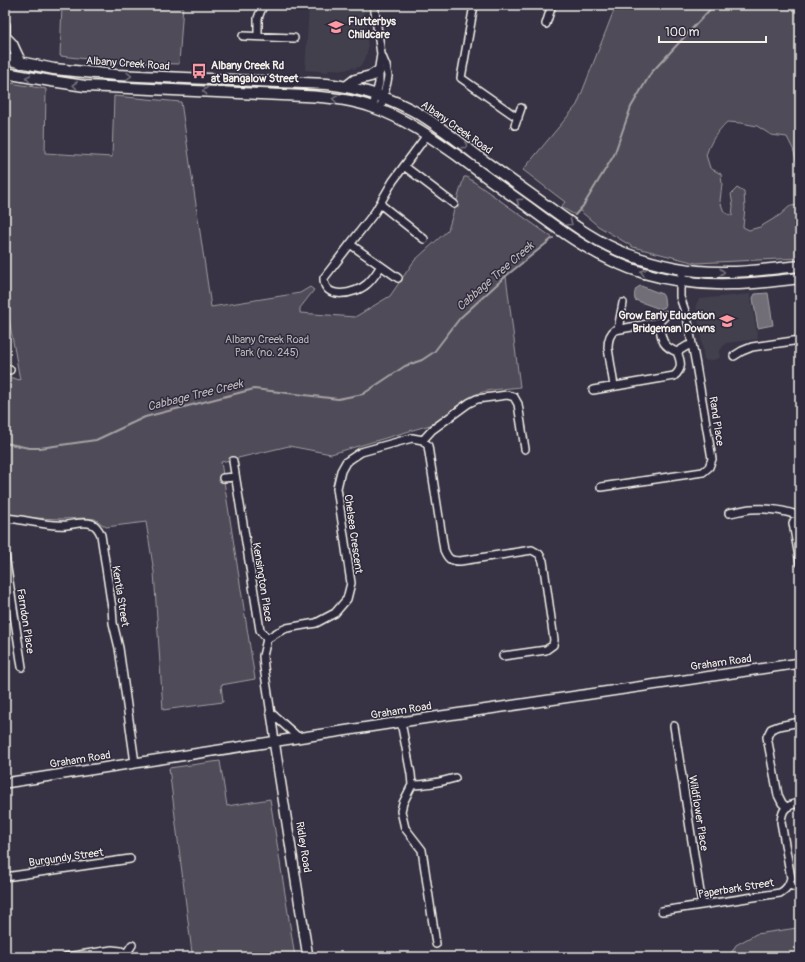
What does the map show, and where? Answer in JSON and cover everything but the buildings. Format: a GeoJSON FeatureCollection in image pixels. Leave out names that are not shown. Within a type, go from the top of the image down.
{"type":"FeatureCollection","features":[{"type":"Feature","properties":{"kind":"main road"},"geometry":{"type":"LineString","coordinates":[[5,37],[12,44],[21,63]]}},
{"type":"Feature","properties":{"kind":"main road","name":"Albany Creek Road"},"geometry":{"type":"LineString","coordinates":[[5,59],[61,70],[116,75],[318,84],[367,91],[430,121],[576,227],[606,245],[629,255],[657,264],[705,272],[730,272],[800,266]]}},
{"type":"Feature","properties":{"kind":"main road"},"geometry":{"type":"LineString","coordinates":[[346,87],[355,80],[371,76],[379,71]]}},
{"type":"Feature","properties":{"kind":"main road"},"geometry":{"type":"LineString","coordinates":[[5,73],[51,82],[84,86],[318,97],[353,101],[376,108],[405,121],[585,247],[638,271],[681,281],[702,284],[751,283],[800,278]]}},
{"type":"Feature","properties":{"kind":"street"},"geometry":{"type":"LineString","coordinates":[[258,36],[258,18],[263,5]]}},
{"type":"Feature","properties":{"kind":"street"},"geometry":{"type":"LineString","coordinates":[[374,5],[381,54],[388,76],[388,82],[380,96],[376,108]]}},
{"type":"Feature","properties":{"kind":"street"},"geometry":{"type":"LineString","coordinates":[[474,5],[461,78],[517,122],[521,108]]}},
{"type":"Feature","properties":{"kind":"street"},"geometry":{"type":"LineString","coordinates":[[546,24],[552,5]]}},
{"type":"Feature","properties":{"kind":"street"},"geometry":{"type":"LineString","coordinates":[[5,25],[5,44]]}},
{"type":"Feature","properties":{"kind":"street"},"geometry":{"type":"LineString","coordinates":[[243,36],[294,38]]}},
{"type":"Feature","properties":{"kind":"street"},"geometry":{"type":"LineString","coordinates":[[380,96],[379,71],[381,54]]}},
{"type":"Feature","properties":{"kind":"street"},"geometry":{"type":"LineString","coordinates":[[381,266],[367,284],[361,288],[343,294],[333,293],[327,289],[324,283],[324,278],[375,212],[393,181],[427,135]]}},
{"type":"Feature","properties":{"kind":"street"},"geometry":{"type":"LineString","coordinates":[[404,166],[454,204]]}},
{"type":"Feature","properties":{"kind":"street"},"geometry":{"type":"LineString","coordinates":[[380,204],[424,239]]}},
{"type":"Feature","properties":{"kind":"street"},"geometry":{"type":"LineString","coordinates":[[350,244],[398,278]]}},
{"type":"Feature","properties":{"kind":"street","name":"Rand Place"},"geometry":{"type":"LineString","coordinates":[[601,487],[703,472],[709,466],[712,459],[687,317],[680,297],[683,269]]}},
{"type":"Feature","properties":{"kind":"street"},"geometry":{"type":"LineString","coordinates":[[618,329],[623,303]]}},
{"type":"Feature","properties":{"kind":"street"},"geometry":{"type":"LineString","coordinates":[[614,386],[608,348],[611,332],[618,329],[659,322],[666,315]]}},
{"type":"Feature","properties":{"kind":"street"},"geometry":{"type":"LineString","coordinates":[[593,390],[674,376],[677,374],[681,367],[678,352],[664,344],[659,322]]}},
{"type":"Feature","properties":{"kind":"street"},"geometry":{"type":"LineString","coordinates":[[734,356],[752,347],[800,340]]}},
{"type":"Feature","properties":{"kind":"street"},"geometry":{"type":"LineString","coordinates":[[678,352],[686,346],[692,345]]}},
{"type":"Feature","properties":{"kind":"street"},"geometry":{"type":"LineString","coordinates":[[503,656],[546,650],[553,645],[554,640],[543,561],[539,554],[532,550],[460,562],[453,561],[448,558],[444,550],[428,446],[423,440],[432,430],[469,403],[478,399],[507,395],[514,397],[518,404],[526,450]]}},
{"type":"Feature","properties":{"kind":"street","name":"Chelsea Crescent"},"geometry":{"type":"LineString","coordinates":[[267,639],[287,628],[316,623],[322,620],[335,613],[347,599],[350,583],[337,488],[341,471],[346,462],[361,452],[412,438],[423,440]]}},
{"type":"Feature","properties":{"kind":"street","name":"Kensington Place"},"geometry":{"type":"LineString","coordinates":[[233,461],[260,630],[267,639]]}},
{"type":"Feature","properties":{"kind":"street"},"geometry":{"type":"LineString","coordinates":[[223,478],[235,476]]}},
{"type":"Feature","properties":{"kind":"street"},"geometry":{"type":"LineString","coordinates":[[729,513],[751,509],[798,514],[793,523],[800,563]]}},
{"type":"Feature","properties":{"kind":"street","name":"Kentia Street"},"geometry":{"type":"LineString","coordinates":[[5,518],[16,518],[58,526],[90,523],[96,526],[99,530],[112,608],[113,623],[119,648],[135,763]]}},
{"type":"Feature","properties":{"kind":"street","name":"Farndon Place"},"geometry":{"type":"LineString","coordinates":[[5,555],[22,667]]}},
{"type":"Feature","properties":{"kind":"street"},"geometry":{"type":"LineString","coordinates":[[267,639],[263,656],[275,741]]}},
{"type":"Feature","properties":{"kind":"street","name":"Graham Road"},"geometry":{"type":"LineString","coordinates":[[5,783],[298,737],[800,663]]}},
{"type":"Feature","properties":{"kind":"street"},"geometry":{"type":"LineString","coordinates":[[270,712],[298,737]]}},
{"type":"Feature","properties":{"kind":"street"},"geometry":{"type":"LineString","coordinates":[[401,722],[412,785],[403,803],[401,812],[405,828],[422,850],[436,944]]}},
{"type":"Feature","properties":{"kind":"street"},"geometry":{"type":"LineString","coordinates":[[800,722],[779,726],[771,730],[767,737],[778,795],[782,803],[786,807],[800,802]]}},
{"type":"Feature","properties":{"kind":"street","name":"Wildflower Place"},"geometry":{"type":"LineString","coordinates":[[674,726],[702,905]]}},
{"type":"Feature","properties":{"kind":"street","name":"Ridley Road"},"geometry":{"type":"LineString","coordinates":[[275,741],[308,957]]}},
{"type":"Feature","properties":{"kind":"street"},"geometry":{"type":"LineString","coordinates":[[412,785],[439,783],[455,778]]}},
{"type":"Feature","properties":{"kind":"street","name":"Paperbark Street"},"geometry":{"type":"LineString","coordinates":[[662,911],[780,893],[786,890],[791,878],[781,822],[782,813],[786,807]]}},
{"type":"Feature","properties":{"kind":"street","name":"Burgundy Street"},"geometry":{"type":"LineString","coordinates":[[5,877],[130,858]]}},
{"type":"Feature","properties":{"kind":"street"},"geometry":{"type":"LineString","coordinates":[[789,885],[800,888]]}},
{"type":"Feature","properties":{"kind":"street"},"geometry":{"type":"LineString","coordinates":[[66,957],[112,950],[117,950],[128,955],[132,946]]}},
{"type":"Feature","properties":{"kind":"shaded area","name":"Flutterbys Childcare"},"geometry":{"type":"Polygon","coordinates":[[[309,5],[363,5],[368,48],[365,60],[359,67],[354,69],[353,67],[346,70],[329,69],[328,72],[305,70],[309,5]]]}},
{"type":"Feature","properties":{"kind":"shaded area"},"geometry":{"type":"Polygon","coordinates":[[[641,286],[662,294],[664,297],[665,307],[660,309],[635,300],[636,290],[641,286]]]}},
{"type":"Feature","properties":{"kind":"shaded area"},"geometry":{"type":"Polygon","coordinates":[[[768,293],[773,325],[758,328],[753,298],[755,294],[768,293]]]}},
{"type":"Feature","properties":{"kind":"shaded area","name":"Grow Early Education Bridgeman Downs"},"geometry":{"type":"Polygon","coordinates":[[[750,294],[758,339],[726,343],[719,352],[720,357],[718,359],[707,361],[704,359],[696,304],[699,299],[750,294]]]}},
{"type":"Feature","properties":{"kind":"green space"},"geometry":{"type":"Polygon","coordinates":[[[62,5],[183,5],[179,64],[115,62],[60,56],[62,5]]]}},
{"type":"Feature","properties":{"kind":"green space"},"geometry":{"type":"Polygon","coordinates":[[[616,5],[800,5],[800,172],[793,149],[787,137],[771,135],[757,126],[741,123],[727,122],[714,137],[706,155],[710,168],[721,174],[722,184],[720,201],[724,212],[732,216],[733,206],[731,194],[737,188],[744,192],[745,208],[743,227],[749,230],[760,227],[780,215],[790,206],[800,205],[800,258],[696,263],[633,247],[598,226],[579,210],[575,215],[561,207],[565,202],[523,170],[577,105],[616,5]]]}},
{"type":"Feature","properties":{"kind":"green space","name":"Albany Creek Road Park (no. 245)"},"geometry":{"type":"Polygon","coordinates":[[[5,82],[46,89],[45,153],[112,157],[114,96],[181,102],[211,307],[300,293],[310,287],[314,290],[300,308],[300,313],[355,317],[390,296],[414,261],[448,230],[464,177],[467,177],[553,238],[506,276],[520,387],[491,390],[479,393],[468,398],[430,425],[331,454],[289,446],[221,462],[255,679],[221,685],[223,702],[163,710],[154,572],[146,522],[106,527],[95,519],[86,518],[63,519],[5,517],[5,376],[20,380],[5,297],[5,82]]]}},
{"type":"Feature","properties":{"kind":"green space"},"geometry":{"type":"Polygon","coordinates":[[[220,761],[227,806],[270,799],[295,957],[198,957],[197,952],[192,953],[169,768],[220,761]]]}},
{"type":"Feature","properties":{"kind":"green space"},"geometry":{"type":"Polygon","coordinates":[[[800,928],[800,957],[729,957],[736,945],[756,934],[800,928]]]}},
{"type":"Feature","properties":{"kind":"waterway","name":"Cabbage Tree Creek"},"geometry":{"type":"LineString","coordinates":[[575,215],[583,206],[614,155],[631,107],[651,73],[714,5]]}},
{"type":"Feature","properties":{"kind":"waterway","name":"Cabbage Tree Creek"},"geometry":{"type":"LineString","coordinates":[[5,443],[29,448],[40,448],[96,440],[145,417],[254,389],[338,399],[363,394],[405,366],[422,360],[434,352],[460,318],[506,276],[553,238]]}},
{"type":"Feature","properties":{"kind":"place","name":"Flutterbys Childcare"},"geometry":{"type":"Point","coordinates":[336,27]}},
{"type":"Feature","properties":{"kind":"place","name":"Albany Creek Rd at Bangalow Street"},"geometry":{"type":"Point","coordinates":[199,71]}},
{"type":"Feature","properties":{"kind":"place","name":"Grow Early Education Bridgeman Downs"},"geometry":{"type":"Point","coordinates":[727,321]}}]}
